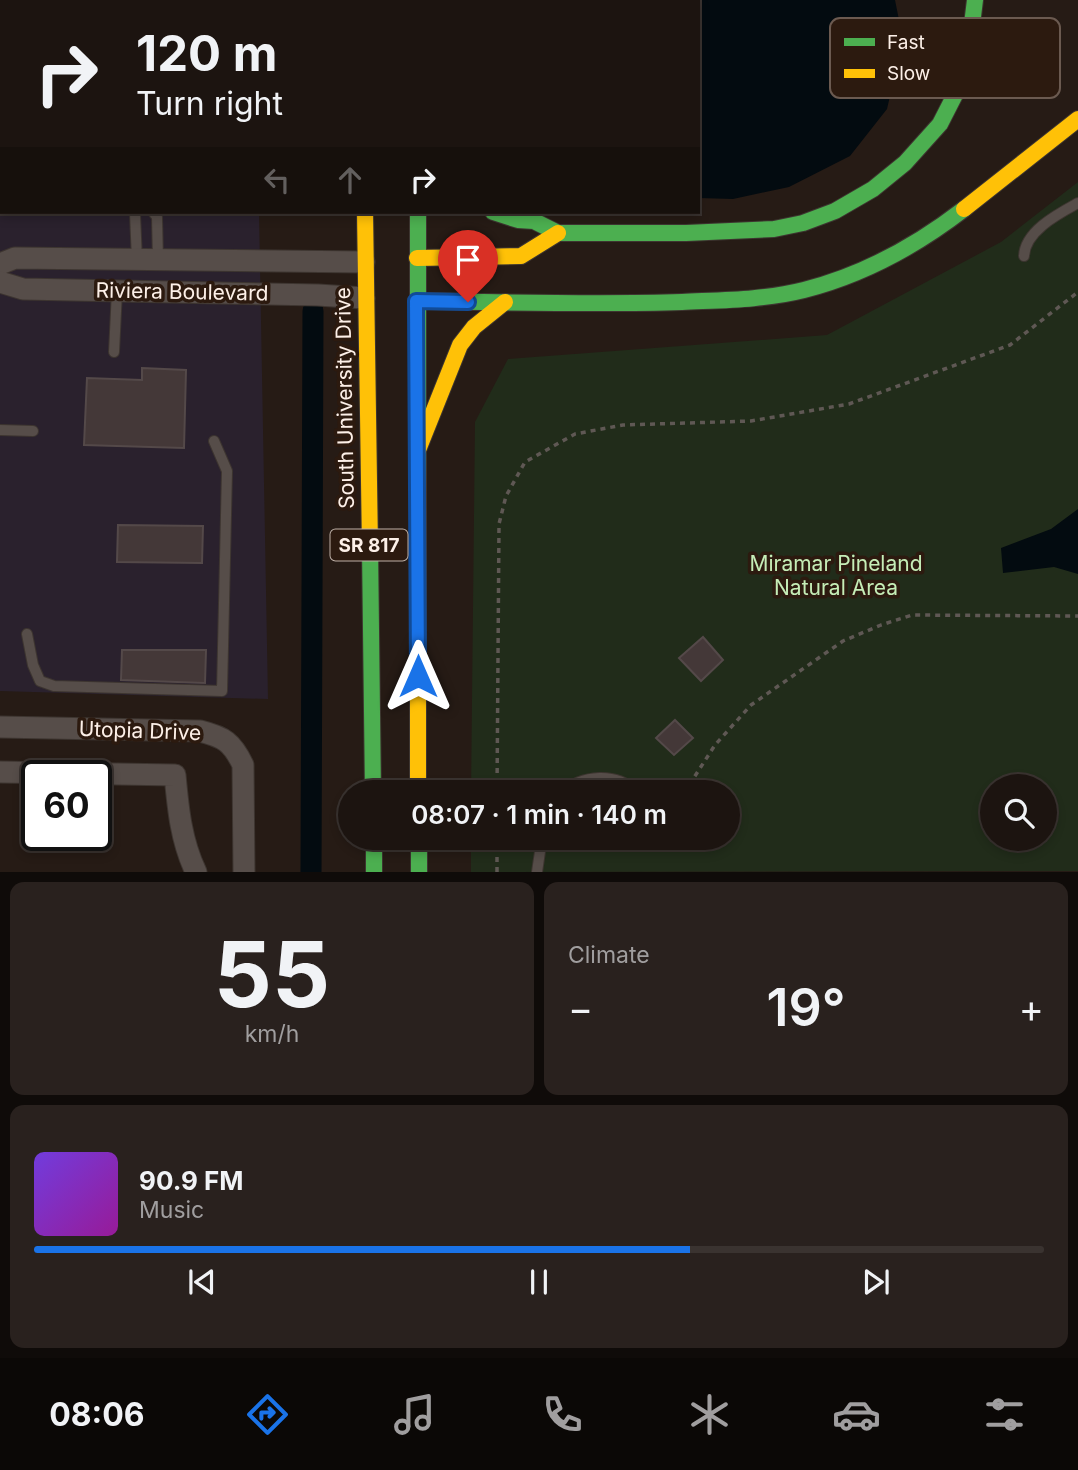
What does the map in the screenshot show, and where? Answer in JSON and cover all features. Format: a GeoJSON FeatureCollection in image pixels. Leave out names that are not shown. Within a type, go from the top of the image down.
{"type":"FeatureCollection","features":[{"type":"Feature","properties":{"kind":"main road"},"geometry":{"type":"LineString","coordinates":[[973,18],[975,0]]}},
{"type":"Feature","properties":{"kind":"main road"},"geometry":{"type":"LineString","coordinates":[[499,214],[518,220],[534,221],[558,233],[729,232],[801,224],[848,206],[900,168],[923,148],[940,127],[954,98]]}},
{"type":"Feature","properties":{"kind":"main road"},"geometry":{"type":"LineString","coordinates":[[410,301],[645,303],[760,299],[805,290],[868,269],[933,233],[1068,134],[1078,119]]}},
{"type":"Feature","properties":{"kind":"main road","name":"South University Drive"},"geometry":{"type":"LineString","coordinates":[[365,214],[371,261],[373,780]]}},
{"type":"Feature","properties":{"kind":"main road","name":"SR 817"},"geometry":{"type":"LineString","coordinates":[[418,214],[410,258],[410,301],[418,450],[418,780]]}},
{"type":"Feature","properties":{"kind":"main road"},"geometry":{"type":"LineString","coordinates":[[410,258],[521,256],[558,233]]}},
{"type":"Feature","properties":{"kind":"main road"},"geometry":{"type":"LineString","coordinates":[[418,450],[460,345],[474,327],[505,302]]}},
{"type":"Feature","properties":{"kind":"main road"},"geometry":{"type":"LineString","coordinates":[[374,850],[374,872]]}},
{"type":"Feature","properties":{"kind":"main road"},"geometry":{"type":"LineString","coordinates":[[419,850],[419,872]]}},
{"type":"Feature","properties":{"kind":"street","name":"Riviera Boulevard"},"geometry":{"type":"LineString","coordinates":[[0,264],[15,258],[371,261]]}},
{"type":"Feature","properties":{"kind":"street","name":"Riviera Boulevard"},"geometry":{"type":"LineString","coordinates":[[0,282],[23,289],[371,298]]}},
{"type":"Feature","properties":{"kind":"street","name":"Utopia Drive"},"geometry":{"type":"LineString","coordinates":[[0,727],[200,731],[221,736],[236,749],[243,765],[244,872]]}},
{"type":"Feature","properties":{"kind":"street"},"geometry":{"type":"LineString","coordinates":[[0,772],[176,775],[178,814],[188,856],[196,872]]}},
{"type":"Feature","properties":{"kind":"lane"},"geometry":{"type":"LineString","coordinates":[[1024,256],[1024,246],[1041,227],[1078,203]]}},
{"type":"Feature","properties":{"kind":"lane"},"geometry":{"type":"LineString","coordinates":[[135,214],[147,260]]}},
{"type":"Feature","properties":{"kind":"lane"},"geometry":{"type":"LineString","coordinates":[[147,260],[157,217],[155,214]]}},
{"type":"Feature","properties":{"kind":"lane"},"geometry":{"type":"LineString","coordinates":[[114,352],[117,290]]}},
{"type":"Feature","properties":{"kind":"lane"},"geometry":{"type":"LineString","coordinates":[[0,430],[33,431]]}},
{"type":"Feature","properties":{"kind":"lane"},"geometry":{"type":"LineString","coordinates":[[27,634],[33,665],[40,681],[54,687],[222,691],[227,471],[214,441]]}},
{"type":"Feature","properties":{"kind":"lane"},"geometry":{"type":"LineString","coordinates":[[586,780],[616,780]]}},
{"type":"Feature","properties":{"kind":"lane"},"geometry":{"type":"LineString","coordinates":[[537,872],[540,850]]}},
{"type":"Feature","properties":{"kind":"path"},"geometry":{"type":"LineString","coordinates":[[497,780],[499,524],[506,496],[525,462],[575,434],[611,427],[751,421],[849,404],[1010,345],[1078,292]]}},
{"type":"Feature","properties":{"kind":"path"},"geometry":{"type":"LineString","coordinates":[[692,780],[715,745],[751,705],[843,641],[912,615],[1078,616]]}},
{"type":"Feature","properties":{"kind":"path"},"geometry":{"type":"LineString","coordinates":[[497,850],[497,872]]}},
{"type":"Feature","properties":{"kind":"shaded area"},"geometry":{"type":"Polygon","coordinates":[[[700,0],[895,0],[899,18],[830,18],[830,98],[890,98],[887,109],[850,156],[789,187],[733,199],[700,198],[700,0]]]}},
{"type":"Feature","properties":{"kind":"shaded area"},"geometry":{"type":"Polygon","coordinates":[[[0,214],[259,214],[268,699],[0,691],[0,214]]]}},
{"type":"Feature","properties":{"kind":"shaded area"},"geometry":{"type":"Polygon","coordinates":[[[1078,509],[1078,574],[1054,567],[1003,573],[1001,548],[1051,529],[1078,509]]]}},
{"type":"Feature","properties":{"kind":"green space","name":"Miramar Pineland Natural Area"},"geometry":{"type":"Polygon","coordinates":[[[1078,182],[1078,871],[471,872],[471,850],[740,850],[740,780],[471,780],[475,422],[508,359],[827,335],[1001,242],[1078,182]]]}},
{"type":"Feature","properties":{"kind":"building"},"geometry":{"type":"Polygon","coordinates":[[[142,368],[186,370],[184,448],[84,445],[87,378],[142,380],[142,368]]]}},
{"type":"Feature","properties":{"kind":"building"},"geometry":{"type":"Polygon","coordinates":[[[118,525],[203,526],[202,563],[117,562],[118,525]]]}},
{"type":"Feature","properties":{"kind":"building"},"geometry":{"type":"Polygon","coordinates":[[[703,637],[723,660],[701,681],[679,658],[703,637]]]}},
{"type":"Feature","properties":{"kind":"building"},"geometry":{"type":"Polygon","coordinates":[[[122,650],[206,650],[205,683],[121,680],[122,650]]]}},
{"type":"Feature","properties":{"kind":"building"},"geometry":{"type":"Polygon","coordinates":[[[675,720],[693,738],[674,755],[656,738],[675,720]]]}},
{"type":"Feature","properties":{"kind":"waterway"},"geometry":{"type":"LineString","coordinates":[[311,872],[313,311]]}},
{"type":"Feature","properties":{"kind":"traffic: fast"},"geometry":{"type":"LineString","coordinates":[[973,18],[975,0]]}},
{"type":"Feature","properties":{"kind":"traffic: fast"},"geometry":{"type":"LineString","coordinates":[[499,214],[518,220],[534,221],[558,233],[686,233],[774,229],[803,223],[835,211],[873,189],[905,163],[940,124],[953,98]]}},
{"type":"Feature","properties":{"kind":"traffic: fast"},"geometry":{"type":"LineString","coordinates":[[416,301],[649,303],[774,296],[826,284],[868,268],[908,247],[964,209]]}},
{"type":"Feature","properties":{"kind":"traffic: fast"},"geometry":{"type":"LineString","coordinates":[[418,214],[418,645]]}},
{"type":"Feature","properties":{"kind":"traffic: fast"},"geometry":{"type":"LineString","coordinates":[[370,548],[373,780]]}},
{"type":"Feature","properties":{"kind":"traffic: fast"},"geometry":{"type":"LineString","coordinates":[[374,850],[374,872]]}},
{"type":"Feature","properties":{"kind":"traffic: fast"},"geometry":{"type":"LineString","coordinates":[[419,850],[419,872]]}},
{"type":"Feature","properties":{"kind":"traffic: slow"},"geometry":{"type":"LineString","coordinates":[[964,209],[1078,119]]}},
{"type":"Feature","properties":{"kind":"traffic: slow"},"geometry":{"type":"LineString","coordinates":[[365,214],[370,548]]}},
{"type":"Feature","properties":{"kind":"traffic: slow"},"geometry":{"type":"LineString","coordinates":[[417,258],[521,256],[558,233]]}},
{"type":"Feature","properties":{"kind":"traffic: slow"},"geometry":{"type":"LineString","coordinates":[[418,450],[460,345],[474,327],[505,302]]}},
{"type":"Feature","properties":{"kind":"traffic: slow"},"geometry":{"type":"LineString","coordinates":[[418,645],[418,780]]}},
{"type":"Feature","properties":{"kind":"route"},"geometry":{"type":"LineString","coordinates":[[418,676],[416,301],[468,302]]}}]}
